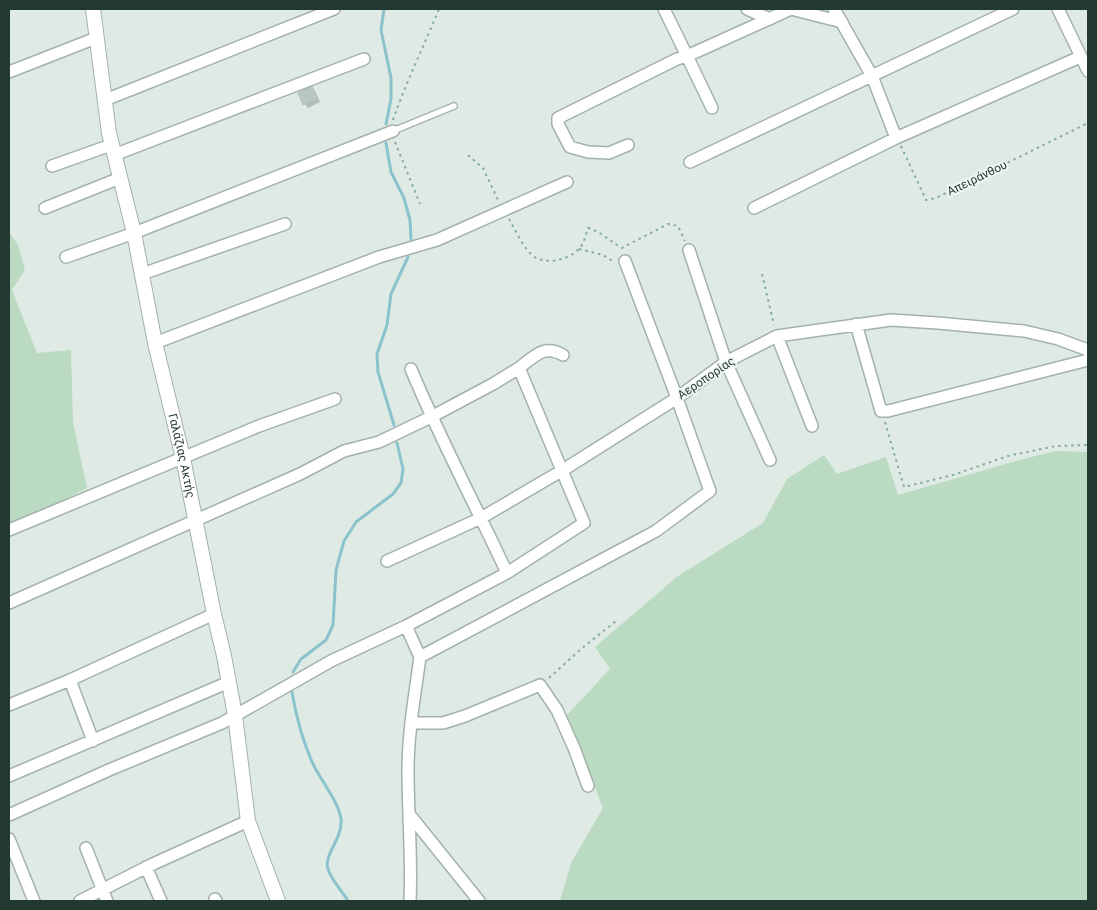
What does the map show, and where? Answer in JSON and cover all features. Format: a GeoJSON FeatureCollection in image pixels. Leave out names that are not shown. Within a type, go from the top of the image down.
{"type":"FeatureCollection","features":[{"type":"Feature","properties":{"kind":"street","name":"Γαλάζιας Ακτής"},"geometry":{"type":"LineString","coordinates":[[93,9],[112,150],[134,234],[155,343],[183,458],[229,682],[248,821],[278,901]]}},
{"type":"Feature","properties":{"kind":"street"},"geometry":{"type":"LineString","coordinates":[[105,100],[334,9]]}},
{"type":"Feature","properties":{"kind":"street"},"geometry":{"type":"LineString","coordinates":[[664,9],[712,108]]}},
{"type":"Feature","properties":{"kind":"street"},"geometry":{"type":"LineString","coordinates":[[747,9],[770,19]]}},
{"type":"Feature","properties":{"kind":"street"},"geometry":{"type":"LineString","coordinates":[[628,145],[609,153],[588,152],[570,147],[558,124],[558,118],[677,59],[791,9],[842,22]]}},
{"type":"Feature","properties":{"kind":"street"},"geometry":{"type":"LineString","coordinates":[[834,9],[872,76],[896,138]]}},
{"type":"Feature","properties":{"kind":"street"},"geometry":{"type":"LineString","coordinates":[[690,162],[1013,9]]}},
{"type":"Feature","properties":{"kind":"street"},"geometry":{"type":"LineString","coordinates":[[1058,9],[1088,71]]}},
{"type":"Feature","properties":{"kind":"street"},"geometry":{"type":"LineString","coordinates":[[9,72],[96,38]]}},
{"type":"Feature","properties":{"kind":"street"},"geometry":{"type":"LineString","coordinates":[[754,208],[896,138],[1080,57]]}},
{"type":"Feature","properties":{"kind":"street"},"geometry":{"type":"LineString","coordinates":[[52,166],[112,150],[364,59]]}},
{"type":"Feature","properties":{"kind":"street"},"geometry":{"type":"LineString","coordinates":[[66,257],[134,234],[393,131]]}},
{"type":"Feature","properties":{"kind":"street"},"geometry":{"type":"LineString","coordinates":[[46,208],[120,178]]}},
{"type":"Feature","properties":{"kind":"street"},"geometry":{"type":"LineString","coordinates":[[155,343],[379,257],[437,240],[567,182]]}},
{"type":"Feature","properties":{"kind":"street"},"geometry":{"type":"LineString","coordinates":[[142,274],[285,224]]}},
{"type":"Feature","properties":{"kind":"street"},"geometry":{"type":"LineString","coordinates":[[689,250],[726,362],[770,460]]}},
{"type":"Feature","properties":{"kind":"street"},"geometry":{"type":"LineString","coordinates":[[420,657],[656,532],[710,491],[625,261]]}},
{"type":"Feature","properties":{"kind":"street","name":"Αεροπορίας"},"geometry":{"type":"LineString","coordinates":[[387,561],[481,518],[563,470],[677,398],[726,362],[777,336],[891,320],[986,327],[1024,332],[1058,339],[1088,350]]}},
{"type":"Feature","properties":{"kind":"street"},"geometry":{"type":"LineString","coordinates":[[856,324],[881,411],[1088,360]]}},
{"type":"Feature","properties":{"kind":"street"},"geometry":{"type":"LineString","coordinates":[[777,336],[812,426]]}},
{"type":"Feature","properties":{"kind":"street"},"geometry":{"type":"LineString","coordinates":[[9,603],[195,522],[300,474],[344,451],[379,442],[493,384],[519,368],[541,351],[554,350],[563,355]]}},
{"type":"Feature","properties":{"kind":"street"},"geometry":{"type":"LineString","coordinates":[[9,815],[109,770],[222,723],[332,661],[406,626],[506,573],[584,523],[519,368]]}},
{"type":"Feature","properties":{"kind":"street"},"geometry":{"type":"LineString","coordinates":[[410,369],[430,417],[481,518],[506,573]]}},
{"type":"Feature","properties":{"kind":"street"},"geometry":{"type":"LineString","coordinates":[[9,530],[259,426],[335,398]]}},
{"type":"Feature","properties":{"kind":"street"},"geometry":{"type":"LineString","coordinates":[[9,705],[70,680],[214,614]]}},
{"type":"Feature","properties":{"kind":"street"},"geometry":{"type":"LineString","coordinates":[[406,626],[420,657],[408,769],[410,901]]}},
{"type":"Feature","properties":{"kind":"street"},"geometry":{"type":"LineString","coordinates":[[70,680],[93,741]]}},
{"type":"Feature","properties":{"kind":"street"},"geometry":{"type":"LineString","coordinates":[[9,776],[229,682]]}},
{"type":"Feature","properties":{"kind":"street"},"geometry":{"type":"LineString","coordinates":[[412,723],[443,723],[465,716],[540,685],[557,710],[588,786]]}},
{"type":"Feature","properties":{"kind":"street"},"geometry":{"type":"LineString","coordinates":[[409,814],[479,901]]}},
{"type":"Feature","properties":{"kind":"street"},"geometry":{"type":"LineString","coordinates":[[80,901],[248,821]]}},
{"type":"Feature","properties":{"kind":"street"},"geometry":{"type":"LineString","coordinates":[[9,839],[34,901]]}},
{"type":"Feature","properties":{"kind":"street"},"geometry":{"type":"LineString","coordinates":[[86,848],[107,901]]}},
{"type":"Feature","properties":{"kind":"street"},"geometry":{"type":"LineString","coordinates":[[146,868],[161,901]]}},
{"type":"Feature","properties":{"kind":"lane"},"geometry":{"type":"LineString","coordinates":[[393,131],[454,106]]}},
{"type":"Feature","properties":{"kind":"path"},"geometry":{"type":"LineString","coordinates":[[420,204],[396,145],[392,125],[402,92],[438,9]]}},
{"type":"Feature","properties":{"kind":"path","name":"Απειράνθου"},"geometry":{"type":"LineString","coordinates":[[896,138],[926,200],[936,198],[1088,123]]}},
{"type":"Feature","properties":{"kind":"path"},"geometry":{"type":"LineString","coordinates":[[468,155],[483,168],[524,245],[532,255],[541,261],[554,261],[567,257],[579,249],[588,228],[599,231],[611,242],[622,248],[668,224],[678,226],[689,250]]}},
{"type":"Feature","properties":{"kind":"path"},"geometry":{"type":"LineString","coordinates":[[579,249],[603,255],[613,260],[630,274]]}},
{"type":"Feature","properties":{"kind":"path"},"geometry":{"type":"LineString","coordinates":[[762,274],[777,336]]}},
{"type":"Feature","properties":{"kind":"path"},"geometry":{"type":"LineString","coordinates":[[881,411],[904,487],[953,475],[1008,456],[1056,446],[1088,445]]}},
{"type":"Feature","properties":{"kind":"path"},"geometry":{"type":"LineString","coordinates":[[540,685],[616,621]]}},
{"type":"Feature","properties":{"kind":"green space"},"geometry":{"type":"Polygon","coordinates":[[[9,232],[18,245],[25,270],[12,290],[37,353],[71,350],[73,422],[87,488],[9,528],[9,232]]]}},
{"type":"Feature","properties":{"kind":"green space"},"geometry":{"type":"Polygon","coordinates":[[[1055,451],[1088,452],[1088,901],[560,901],[571,863],[603,808],[567,715],[610,669],[595,647],[678,576],[763,523],[787,479],[824,455],[837,474],[886,457],[898,495],[1055,451]]]}},
{"type":"Feature","properties":{"kind":"building"},"geometry":{"type":"Polygon","coordinates":[[[312,86],[318,99],[303,105],[298,93],[312,86]]]}},
{"type":"Feature","properties":{"kind":"waterway"},"geometry":{"type":"LineString","coordinates":[[384,9],[381,30],[391,78],[391,99],[386,124]]}},
{"type":"Feature","properties":{"kind":"waterway"},"geometry":{"type":"LineString","coordinates":[[386,143],[391,172],[404,198],[410,220],[411,239]]}},
{"type":"Feature","properties":{"kind":"waterway"},"geometry":{"type":"LineString","coordinates":[[394,425],[378,372],[377,354],[387,325],[391,294],[408,257]]}},
{"type":"Feature","properties":{"kind":"waterway"},"geometry":{"type":"LineString","coordinates":[[293,672],[301,659],[326,640],[333,625],[336,570],[344,541],[356,522],[393,494],[401,483],[403,469],[397,443]]}},
{"type":"Feature","properties":{"kind":"waterway"},"geometry":{"type":"LineString","coordinates":[[292,692],[295,710],[308,753],[333,798],[341,819],[339,833],[327,864],[332,878],[348,901]]}}]}
